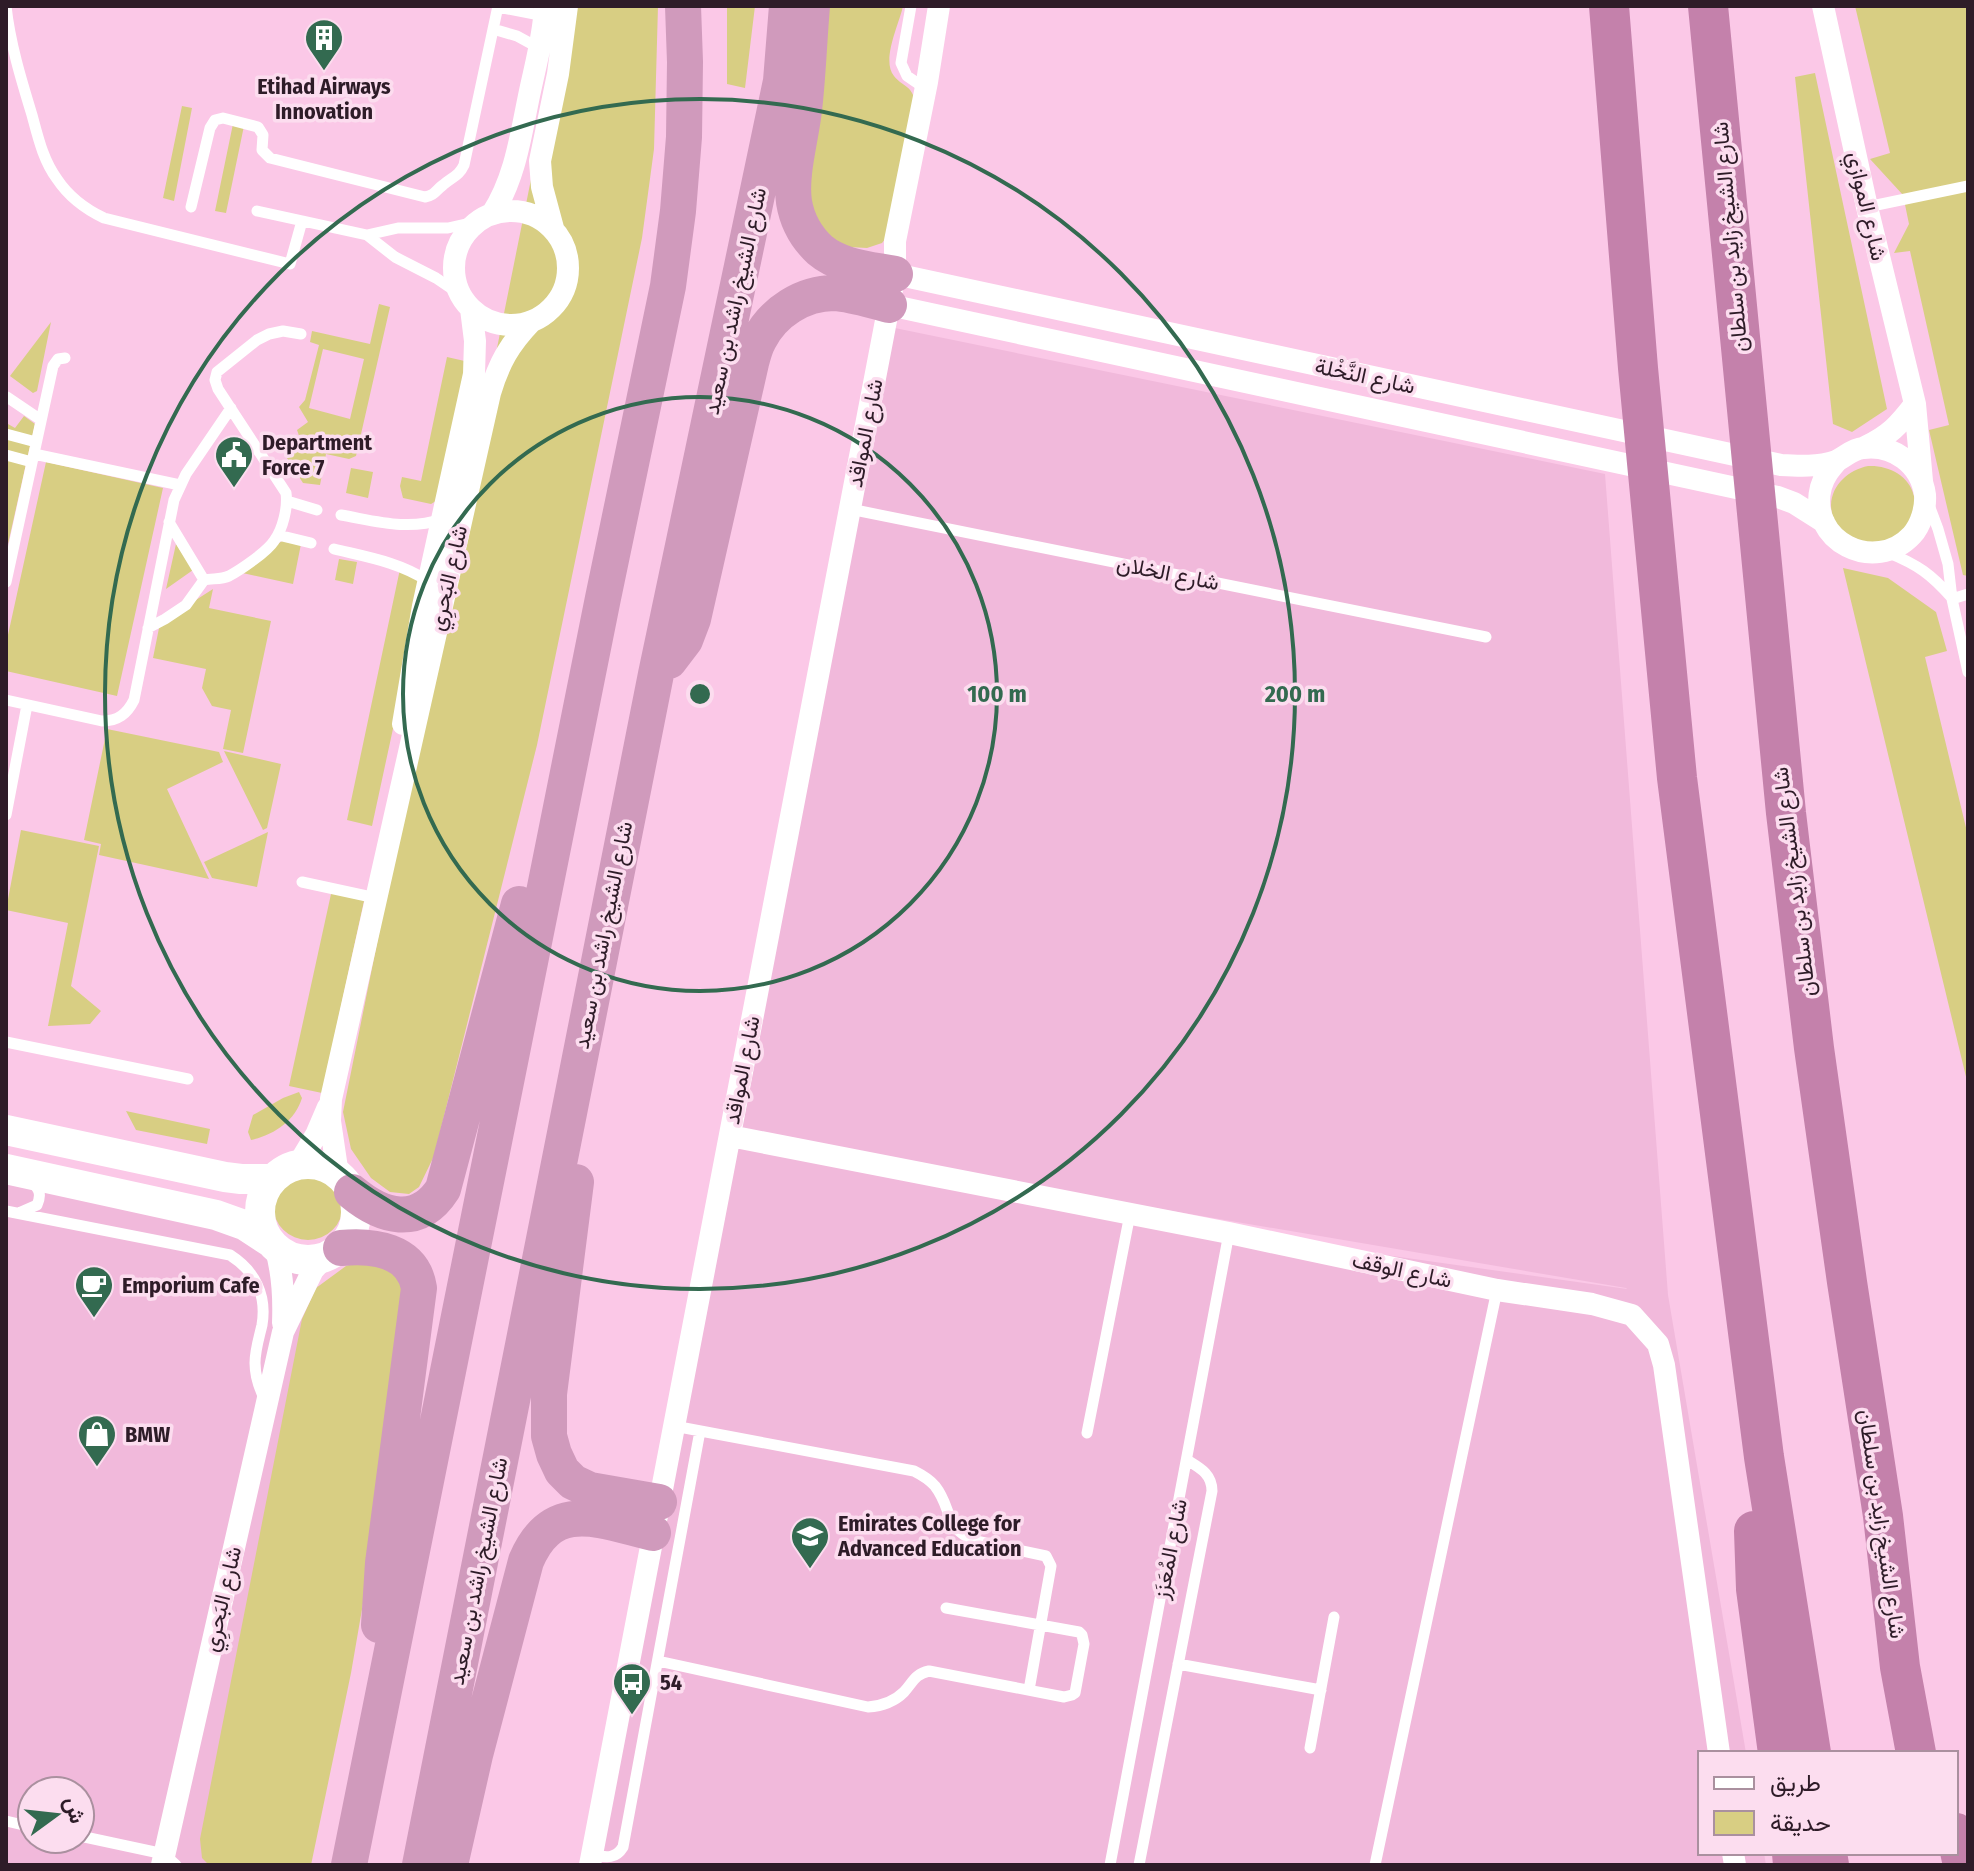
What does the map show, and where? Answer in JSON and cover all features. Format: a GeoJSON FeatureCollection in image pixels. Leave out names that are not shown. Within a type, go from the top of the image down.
{"type":"FeatureCollection","features":[{"type":"Feature","properties":{"kind":"highway"},"geometry":{"type":"LineString","coordinates":[[349,1865],[668,286],[684,137],[683,6]]}},
{"type":"Feature","properties":{"kind":"highway","name":"شارع الشيخ راشد بن سعيد"},"geometry":{"type":"LineString","coordinates":[[420,1865],[582,1039],[781,81],[787,6]]}},
{"type":"Feature","properties":{"kind":"highway"},"geometry":{"type":"LineString","coordinates":[[812,6],[795,177],[797,217],[819,249],[892,290]]}},
{"type":"Feature","properties":{"kind":"highway"},"geometry":{"type":"LineString","coordinates":[[1609,6],[1638,368],[1679,794],[1764,1457],[1811,1751]]}},
{"type":"Feature","properties":{"kind":"highway","name":"شارع الشيخ زايد بن سلطان"},"geometry":{"type":"LineString","coordinates":[[1708,6],[1786,813],[1814,1048],[1883,1516],[1900,1667],[1916,1751]]}},
{"type":"Feature","properties":{"kind":"highway"},"geometry":{"type":"LineString","coordinates":[[656,674],[685,640],[693,619],[758,341],[771,322],[788,306],[810,297],[892,290]]}},
{"type":"Feature","properties":{"kind":"highway"},"geometry":{"type":"LineString","coordinates":[[345,1183],[365,1203],[380,1211],[405,1214],[431,1205],[443,1189],[603,598]]}},
{"type":"Feature","properties":{"kind":"highway"},"geometry":{"type":"LineString","coordinates":[[582,1039],[575,1200],[549,1394],[549,1436],[562,1471],[573,1482],[656,1517]]}},
{"type":"Feature","properties":{"kind":"highway"},"geometry":{"type":"LineString","coordinates":[[333,1253],[366,1247],[390,1253],[414,1270],[419,1288],[383,1563],[369,1766]]}},
{"type":"Feature","properties":{"kind":"highway"},"geometry":{"type":"LineString","coordinates":[[1764,1457],[1755,1501],[1753,1545],[1778,1751]]}},
{"type":"Feature","properties":{"kind":"highway"},"geometry":{"type":"LineString","coordinates":[[1883,1516],[1921,1666],[1939,1751]]}},
{"type":"Feature","properties":{"kind":"highway"},"geometry":{"type":"LineString","coordinates":[[450,1865],[475,1755],[533,1544],[543,1532],[560,1522],[577,1518],[656,1517]]}},
{"type":"Feature","properties":{"kind":"highway"},"geometry":{"type":"LineString","coordinates":[[1958,1842],[1963,1865]]}},
{"type":"Feature","properties":{"kind":"main road"},"geometry":{"type":"LineString","coordinates":[[6,1130],[225,1177],[285,1172],[312,1164],[326,1167],[345,1183],[356,1207],[355,1222],[350,1236],[333,1253],[308,1261],[290,1257],[244,1225],[216,1215],[15,1171]]}},
{"type":"Feature","properties":{"kind":"main road"},"geometry":{"type":"LineString","coordinates":[[272,1244],[263,1230],[261,1203],[265,1190],[285,1172]]}},
{"type":"Feature","properties":{"kind":"street"},"geometry":{"type":"LineString","coordinates":[[545,11],[511,176],[500,202],[467,232],[458,246],[454,262],[455,279],[466,302],[484,319],[499,324],[531,322],[547,313],[560,299],[567,281],[569,262],[553,228],[542,187],[540,161],[558,74],[567,6]]}},
{"type":"Feature","properties":{"kind":"street","name":"شارع المواقد"},"geometry":{"type":"LineString","coordinates":[[892,290],[895,241],[926,89],[939,6]]}},
{"type":"Feature","properties":{"kind":"street","name":"شارع المواقد"},"geometry":{"type":"LineString","coordinates":[[591,1860],[892,290],[907,244],[949,6]]}},
{"type":"Feature","properties":{"kind":"street","name":"شارع الموازي"},"geometry":{"type":"LineString","coordinates":[[1823,6],[1915,404],[1923,489]]}},
{"type":"Feature","properties":{"kind":"street"},"geometry":{"type":"LineString","coordinates":[[485,217],[508,210],[524,212],[540,218],[553,228]]}},
{"type":"Feature","properties":{"kind":"street","name":"شارع النَّخْلة"},"geometry":{"type":"LineString","coordinates":[[892,290],[1781,465],[1837,461]]}},
{"type":"Feature","properties":{"kind":"street","name":"شارع النَّخْلة"},"geometry":{"type":"LineString","coordinates":[[892,290],[1778,497],[1824,522]]}},
{"type":"Feature","properties":{"kind":"street","name":"شارع البَحرِي"},"geometry":{"type":"LineString","coordinates":[[388,844],[412,662],[474,374],[475,341],[466,302]]}},
{"type":"Feature","properties":{"kind":"street","name":"شارع البَحرِي"},"geometry":{"type":"LineString","coordinates":[[285,1172],[316,1135],[331,1099],[490,393],[505,355],[531,322]]}},
{"type":"Feature","properties":{"kind":"street"},"geometry":{"type":"LineString","coordinates":[[1861,448],[1880,447],[1897,453],[1912,465],[1923,489],[1923,515],[1915,531],[1903,544],[1886,552],[1861,552],[1849,548],[1830,533],[1820,506],[1820,489],[1826,474],[1837,461],[1848,453],[1883,439],[1901,423],[1915,404]]}},
{"type":"Feature","properties":{"kind":"street","name":"شارع البَحرِي"},"geometry":{"type":"LineString","coordinates":[[331,1099],[330,1121],[345,1183]]}},
{"type":"Feature","properties":{"kind":"street","name":"شارع الوقف"},"geometry":{"type":"LineString","coordinates":[[730,1136],[1229,1233],[1497,1290],[1592,1304],[1622,1324],[1664,1365],[1719,1751]]}},
{"type":"Feature","properties":{"kind":"street","name":"شارع البَحرِي"},"geometry":{"type":"LineString","coordinates":[[272,1244],[280,1263],[283,1286],[283,1332]]}},
{"type":"Feature","properties":{"kind":"street","name":"شارع البَحرِي"},"geometry":{"type":"LineString","coordinates":[[167,1861],[283,1332],[313,1270],[333,1253]]}},
{"type":"Feature","properties":{"kind":"lane"},"geometry":{"type":"LineString","coordinates":[[6,6],[21,78],[43,153],[57,180],[90,211],[104,218],[290,264],[302,221]]}},
{"type":"Feature","properties":{"kind":"lane"},"geometry":{"type":"LineString","coordinates":[[191,207],[210,128],[215,120],[223,118],[258,127],[263,135],[262,150],[270,158],[431,197],[457,176],[464,165],[498,6],[545,11]]}},
{"type":"Feature","properties":{"kind":"lane"},"geometry":{"type":"LineString","coordinates":[[911,6],[901,63],[907,76],[926,89]]}},
{"type":"Feature","properties":{"kind":"lane"},"geometry":{"type":"LineString","coordinates":[[493,29],[517,36],[539,48]]}},
{"type":"Feature","properties":{"kind":"lane"},"geometry":{"type":"LineString","coordinates":[[1867,207],[1968,186]]}},
{"type":"Feature","properties":{"kind":"lane"},"geometry":{"type":"LineString","coordinates":[[257,211],[367,235],[398,228],[448,228],[485,217]]}},
{"type":"Feature","properties":{"kind":"lane"},"geometry":{"type":"LineString","coordinates":[[367,235],[395,257],[436,278],[466,302]]}},
{"type":"Feature","properties":{"kind":"lane"},"geometry":{"type":"LineString","coordinates":[[204,580],[231,575],[268,548],[278,535],[287,501],[283,489],[216,385],[217,372],[269,334],[283,331],[301,334]]}},
{"type":"Feature","properties":{"kind":"lane"},"geometry":{"type":"LineString","coordinates":[[6,582],[53,366],[58,359],[65,358]]}},
{"type":"Feature","properties":{"kind":"lane"},"geometry":{"type":"LineString","coordinates":[[7,397],[41,420]]}},
{"type":"Feature","properties":{"kind":"lane"},"geometry":{"type":"LineString","coordinates":[[6,700],[102,721],[117,719],[130,708],[169,522],[180,485],[231,408]]}},
{"type":"Feature","properties":{"kind":"lane"},"geometry":{"type":"LineString","coordinates":[[6,434],[34,453]]}},
{"type":"Feature","properties":{"kind":"lane"},"geometry":{"type":"LineString","coordinates":[[6,455],[34,453],[180,485]]}},
{"type":"Feature","properties":{"kind":"lane","name":"شارع الموازي"},"geometry":{"type":"LineString","coordinates":[[1923,489],[1945,552],[1968,672]]}},
{"type":"Feature","properties":{"kind":"lane"},"geometry":{"type":"LineString","coordinates":[[287,501],[317,510]]}},
{"type":"Feature","properties":{"kind":"lane","name":"شارع الخلان"},"geometry":{"type":"LineString","coordinates":[[850,509],[1486,637]]}},
{"type":"Feature","properties":{"kind":"lane"},"geometry":{"type":"LineString","coordinates":[[341,515],[398,525],[428,524],[443,518]]}},
{"type":"Feature","properties":{"kind":"lane"},"geometry":{"type":"LineString","coordinates":[[169,522],[204,580]]}},
{"type":"Feature","properties":{"kind":"lane"},"geometry":{"type":"LineString","coordinates":[[278,535],[311,543]]}},
{"type":"Feature","properties":{"kind":"lane"},"geometry":{"type":"LineString","coordinates":[[334,549],[390,562],[429,581]]}},
{"type":"Feature","properties":{"kind":"lane"},"geometry":{"type":"LineString","coordinates":[[1886,552],[1912,562],[1934,578],[1952,599],[1968,594]]}},
{"type":"Feature","properties":{"kind":"lane"},"geometry":{"type":"LineString","coordinates":[[148,628],[186,605],[204,580]]}},
{"type":"Feature","properties":{"kind":"lane"},"geometry":{"type":"LineString","coordinates":[[6,815],[27,705]]}},
{"type":"Feature","properties":{"kind":"lane"},"geometry":{"type":"LineString","coordinates":[[302,882],[376,898]]}},
{"type":"Feature","properties":{"kind":"lane"},"geometry":{"type":"LineString","coordinates":[[6,1042],[188,1079]]}},
{"type":"Feature","properties":{"kind":"lane"},"geometry":{"type":"LineString","coordinates":[[11,1212],[37,1205],[41,1196],[38,1189],[15,1171]]}},
{"type":"Feature","properties":{"kind":"lane"},"geometry":{"type":"LineString","coordinates":[[11,1212],[230,1255],[240,1262],[250,1271],[261,1295],[262,1321],[255,1359],[258,1382],[267,1404]]}},
{"type":"Feature","properties":{"kind":"lane"},"geometry":{"type":"LineString","coordinates":[[1087,1433],[1130,1214]]}},
{"type":"Feature","properties":{"kind":"lane","name":"شارع المُعَزَز"},"geometry":{"type":"LineString","coordinates":[[1110,1865],[1229,1233]]}},
{"type":"Feature","properties":{"kind":"lane"},"geometry":{"type":"LineString","coordinates":[[1375,1865],[1497,1290]]}},
{"type":"Feature","properties":{"kind":"lane"},"geometry":{"type":"LineString","coordinates":[[674,1426],[914,1471],[934,1486],[953,1526],[968,1538],[1042,1554],[1049,1559],[1051,1566],[1029,1690]]}},
{"type":"Feature","properties":{"kind":"lane"},"geometry":{"type":"LineString","coordinates":[[591,1860],[613,1857],[623,1847],[700,1431]]}},
{"type":"Feature","properties":{"kind":"lane"},"geometry":{"type":"LineString","coordinates":[[1139,1865],[1212,1491],[1206,1472],[1187,1460]]}},
{"type":"Feature","properties":{"kind":"lane"},"geometry":{"type":"LineString","coordinates":[[658,1661],[868,1707],[889,1703],[906,1690],[915,1677],[929,1671],[1064,1697],[1072,1695],[1077,1689],[1084,1644],[1082,1635],[1041,1624],[946,1608]]}},
{"type":"Feature","properties":{"kind":"lane"},"geometry":{"type":"LineString","coordinates":[[1310,1748],[1334,1617]]}},
{"type":"Feature","properties":{"kind":"lane"},"geometry":{"type":"LineString","coordinates":[[1178,1664],[1321,1690]]}},
{"type":"Feature","properties":{"kind":"lane"},"geometry":{"type":"LineString","coordinates":[[96,1841],[167,1861]]}},
{"type":"Feature","properties":{"kind":"shaded area"},"geometry":{"type":"Polygon","coordinates":[[[885,326],[1605,474],[1668,1295],[1746,1751],[1698,1751],[1698,1855],[1764,1855],[1766,1865],[590,1865],[885,326]],[[778,1144],[1229,1233],[1626,1288],[778,1144]]]}},
{"type":"Feature","properties":{"kind":"shaded area"},"geometry":{"type":"Polygon","coordinates":[[[6,1182],[219,1226],[332,1295],[263,1865],[6,1865],[6,1182]]]}},
{"type":"Feature","properties":{"kind":"green space"},"geometry":{"type":"Polygon","coordinates":[[[561,6],[658,6],[654,149],[642,238],[537,745],[434,1156],[419,1187],[409,1194],[390,1192],[371,1178],[351,1149],[343,1112],[548,95],[561,6]]]}},
{"type":"Feature","properties":{"kind":"green space"},"geometry":{"type":"Polygon","coordinates":[[[727,6],[755,6],[745,88],[727,84],[727,6]]]}},
{"type":"Feature","properties":{"kind":"green space"},"geometry":{"type":"Polygon","coordinates":[[[825,6],[903,6],[892,42],[890,69],[909,88],[915,100],[889,234],[882,243],[867,248],[849,247],[834,240],[810,213],[806,156],[825,6]]]}},
{"type":"Feature","properties":{"kind":"green space"},"geometry":{"type":"Polygon","coordinates":[[[1855,6],[1968,6],[1968,576],[1963,575],[1929,430],[1949,425],[1910,251],[1894,253],[1909,224],[1903,195],[1870,159],[1890,153],[1855,6]]]}},
{"type":"Feature","properties":{"kind":"green space"},"geometry":{"type":"Polygon","coordinates":[[[1815,73],[1887,409],[1852,432],[1833,424],[1795,77],[1815,73]]]}},
{"type":"Feature","properties":{"kind":"green space"},"geometry":{"type":"Polygon","coordinates":[[[182,106],[192,108],[174,201],[163,198],[182,106]]]}},
{"type":"Feature","properties":{"kind":"green space"},"geometry":{"type":"Polygon","coordinates":[[[234,119],[245,121],[226,213],[215,211],[234,119]]]}},
{"type":"Feature","properties":{"kind":"green space"},"geometry":{"type":"Polygon","coordinates":[[[379,304],[390,307],[356,456],[349,459],[326,454],[320,485],[303,483],[285,455],[302,444],[297,430],[308,422],[299,407],[305,400],[319,345],[310,342],[312,331],[370,344],[379,304]],[[323,349],[309,408],[350,419],[364,359],[323,349]]]}},
{"type":"Feature","properties":{"kind":"green space"},"geometry":{"type":"Polygon","coordinates":[[[51,322],[37,391],[33,393],[10,376],[51,322]]]}},
{"type":"Feature","properties":{"kind":"green space"},"geometry":{"type":"Polygon","coordinates":[[[447,357],[469,362],[441,498],[431,504],[403,498],[400,486],[402,477],[421,481],[447,357]]]}},
{"type":"Feature","properties":{"kind":"green space"},"geometry":{"type":"Polygon","coordinates":[[[24,416],[35,424],[6,553],[6,427],[8,424],[15,428],[24,416]]]}},
{"type":"Feature","properties":{"kind":"green space"},"geometry":{"type":"Polygon","coordinates":[[[46,462],[163,488],[117,696],[6,671],[6,644],[46,462]]]}},
{"type":"Feature","properties":{"kind":"green space"},"geometry":{"type":"Polygon","coordinates":[[[1868,466],[1883,467],[1903,477],[1915,499],[1914,522],[1881,550],[1837,530],[1831,505],[1838,484],[1854,471],[1868,466]]]}},
{"type":"Feature","properties":{"kind":"green space"},"geometry":{"type":"Polygon","coordinates":[[[351,468],[373,472],[368,498],[346,493],[351,468]]]}},
{"type":"Feature","properties":{"kind":"green space"},"geometry":{"type":"Polygon","coordinates":[[[289,536],[302,539],[293,584],[238,572],[289,536]]]}},
{"type":"Feature","properties":{"kind":"green space"},"geometry":{"type":"Polygon","coordinates":[[[176,544],[193,570],[166,589],[176,544]]]}},
{"type":"Feature","properties":{"kind":"green space"},"geometry":{"type":"Polygon","coordinates":[[[339,559],[357,562],[353,584],[335,580],[339,559]]]}},
{"type":"Feature","properties":{"kind":"green space"},"geometry":{"type":"Polygon","coordinates":[[[1843,568],[1888,578],[1936,612],[1947,651],[1925,657],[1968,836],[1968,1085],[1843,568]]]}},
{"type":"Feature","properties":{"kind":"green space"},"geometry":{"type":"Polygon","coordinates":[[[400,569],[424,585],[372,826],[347,820],[400,569]]]}},
{"type":"Feature","properties":{"kind":"green space"},"geometry":{"type":"Polygon","coordinates":[[[213,589],[209,608],[271,621],[243,753],[223,749],[231,710],[212,706],[202,688],[206,669],[153,658],[160,623],[213,589]]]}},
{"type":"Feature","properties":{"kind":"green space"},"geometry":{"type":"Polygon","coordinates":[[[107,729],[219,752],[223,762],[167,789],[209,879],[99,855],[101,844],[84,840],[107,729]]]}},
{"type":"Feature","properties":{"kind":"green space"},"geometry":{"type":"Polygon","coordinates":[[[224,751],[281,764],[267,828],[263,830],[224,751]]]}},
{"type":"Feature","properties":{"kind":"green space"},"geometry":{"type":"Polygon","coordinates":[[[21,830],[99,846],[71,986],[101,1011],[90,1024],[48,1026],[68,923],[6,910],[21,830]]]}},
{"type":"Feature","properties":{"kind":"green space"},"geometry":{"type":"Polygon","coordinates":[[[268,832],[257,887],[212,878],[204,862],[268,832]]]}},
{"type":"Feature","properties":{"kind":"green space"},"geometry":{"type":"Polygon","coordinates":[[[357,891],[364,901],[322,1093],[289,1086],[331,894],[357,891]]]}},
{"type":"Feature","properties":{"kind":"green space"},"geometry":{"type":"Polygon","coordinates":[[[299,1092],[302,1098],[289,1120],[268,1135],[251,1140],[248,1132],[253,1115],[299,1092]]]}},
{"type":"Feature","properties":{"kind":"green space"},"geometry":{"type":"Polygon","coordinates":[[[126,1111],[210,1129],[207,1144],[136,1130],[126,1111]]]}},
{"type":"Feature","properties":{"kind":"green space"},"geometry":{"type":"Polygon","coordinates":[[[301,1170],[315,1170],[337,1185],[343,1205],[341,1218],[333,1230],[315,1240],[301,1240],[279,1225],[273,1212],[273,1198],[288,1176],[301,1170]]]}},
{"type":"Feature","properties":{"kind":"green space"},"geometry":{"type":"Polygon","coordinates":[[[375,1256],[400,1267],[406,1290],[376,1528],[351,1673],[311,1865],[209,1865],[202,1858],[200,1839],[302,1319],[316,1288],[346,1266],[375,1256]]]}},
{"type":"Feature","properties":{"kind":"place","name":"Etihad Airways Innovation"},"geometry":{"type":"Point","coordinates":[324,72]}},
{"type":"Feature","properties":{"kind":"place","name":"Department Force 7"},"geometry":{"type":"Point","coordinates":[234,489]}},
{"type":"Feature","properties":{"kind":"place","name":"Emporium Cafe"},"geometry":{"type":"Point","coordinates":[94,1319]}},
{"type":"Feature","properties":{"kind":"place","name":"BMW"},"geometry":{"type":"Point","coordinates":[97,1468]}},
{"type":"Feature","properties":{"kind":"place","name":"Emirates College for Advanced Education"},"geometry":{"type":"Point","coordinates":[810,1570]}},
{"type":"Feature","properties":{"kind":"place","name":"54"},"geometry":{"type":"Point","coordinates":[632,1716]}}]}
